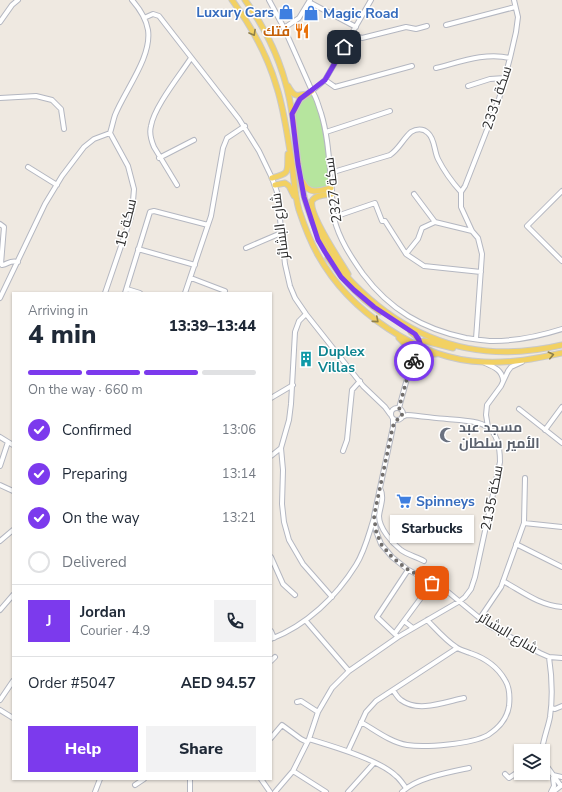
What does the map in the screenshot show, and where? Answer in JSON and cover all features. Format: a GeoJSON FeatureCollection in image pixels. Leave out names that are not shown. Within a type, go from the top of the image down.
{"type":"FeatureCollection","features":[{"type":"Feature","properties":{"kind":"main road"},"geometry":{"type":"LineString","coordinates":[[232,0],[249,26],[268,62],[277,89],[289,145],[298,204]]}},
{"type":"Feature","properties":{"kind":"main road"},"geometry":{"type":"LineString","coordinates":[[245,0],[268,38],[286,87],[292,114],[304,197],[318,240],[341,277],[374,307],[415,334],[419,344]]}},
{"type":"Feature","properties":{"kind":"main road"},"geometry":{"type":"LineString","coordinates":[[279,66],[292,93],[299,96],[310,93]]}},
{"type":"Feature","properties":{"kind":"main road"},"geometry":{"type":"LineString","coordinates":[[292,114],[300,99],[310,93]]}},
{"type":"Feature","properties":{"kind":"main road"},"geometry":{"type":"LineString","coordinates":[[272,178],[285,175],[289,145]]}},
{"type":"Feature","properties":{"kind":"main road"},"geometry":{"type":"LineString","coordinates":[[300,172],[305,187],[310,190],[316,192],[332,191]]}},
{"type":"Feature","properties":{"kind":"main road"},"geometry":{"type":"LineString","coordinates":[[275,185],[285,183],[289,186],[298,204],[311,241],[330,274],[375,320],[407,346],[414,356],[423,354],[484,362],[526,361],[562,353]]}},
{"type":"Feature","properties":{"kind":"main road"},"geometry":{"type":"LineString","coordinates":[[332,191],[315,198],[312,201],[312,206],[320,226],[356,286]]}},
{"type":"Feature","properties":{"kind":"main road"},"geometry":{"type":"LineString","coordinates":[[313,223],[325,248],[338,266],[356,286],[388,314],[426,336],[466,348],[499,352],[541,350],[562,345]]}},
{"type":"Feature","properties":{"kind":"main road"},"geometry":{"type":"LineString","coordinates":[[394,334],[446,356]]}},
{"type":"Feature","properties":{"kind":"main road"},"geometry":{"type":"LineString","coordinates":[[419,344],[425,341],[477,352],[501,355],[517,352]]}},
{"type":"Feature","properties":{"kind":"street"},"geometry":{"type":"LineString","coordinates":[[0,22],[12,5],[18,0]]}},
{"type":"Feature","properties":{"kind":"street"},"geometry":{"type":"LineString","coordinates":[[0,298],[45,204],[57,184],[84,147],[94,138],[110,133],[115,115],[145,53],[148,41],[148,30],[144,18],[132,0]]}},
{"type":"Feature","properties":{"kind":"street","name":"سكة 2327"},"geometry":{"type":"LineString","coordinates":[[268,0],[284,28],[310,93],[316,97],[326,132],[334,217],[341,239],[374,289],[394,307],[418,322],[446,334],[476,340],[493,341],[514,339],[562,329]]}},
{"type":"Feature","properties":{"kind":"street"},"geometry":{"type":"LineString","coordinates":[[310,93],[325,80],[371,0]]}},
{"type":"Feature","properties":{"kind":"street","name":"سكة 2331"},"geometry":{"type":"LineString","coordinates":[[461,192],[465,186],[493,113],[510,58],[518,17],[514,0]]}},
{"type":"Feature","properties":{"kind":"street"},"geometry":{"type":"LineString","coordinates":[[284,28],[299,18],[309,1],[356,27]]}},
{"type":"Feature","properties":{"kind":"street"},"geometry":{"type":"LineString","coordinates":[[446,25],[515,6]]}},
{"type":"Feature","properties":{"kind":"street","name":"شارع البشائر"},"geometry":{"type":"LineString","coordinates":[[144,18],[153,14],[159,16],[245,126],[259,151],[278,192],[285,264],[290,286],[295,298],[306,314],[360,381],[386,407],[395,420],[374,516],[376,531],[381,544],[392,557],[408,570],[448,592],[488,625],[549,656],[562,658]]}},
{"type":"Feature","properties":{"kind":"street"},"geometry":{"type":"LineString","coordinates":[[352,34],[362,38],[406,27],[416,29],[427,26]]}},
{"type":"Feature","properties":{"kind":"street"},"geometry":{"type":"LineString","coordinates":[[436,68],[484,56],[510,58]]}},
{"type":"Feature","properties":{"kind":"street"},"geometry":{"type":"LineString","coordinates":[[176,185],[159,158],[151,141],[150,132],[152,119],[155,112],[191,58]]}},
{"type":"Feature","properties":{"kind":"street"},"geometry":{"type":"LineString","coordinates":[[325,80],[335,86],[412,66]]}},
{"type":"Feature","properties":{"kind":"street"},"geometry":{"type":"LineString","coordinates":[[468,86],[490,79],[504,78]]}},
{"type":"Feature","properties":{"kind":"street"},"geometry":{"type":"LineString","coordinates":[[0,98],[36,96],[52,100],[61,109],[64,129]]}},
{"type":"Feature","properties":{"kind":"street"},"geometry":{"type":"LineString","coordinates":[[326,132],[390,112]]}},
{"type":"Feature","properties":{"kind":"street"},"geometry":{"type":"LineString","coordinates":[[185,292],[211,216],[225,142],[231,134],[245,126]]}},
{"type":"Feature","properties":{"kind":"street"},"geometry":{"type":"LineString","coordinates":[[330,173],[390,155],[396,151],[411,132],[423,130],[428,133],[432,139],[438,158],[453,183],[461,192],[460,207],[472,231],[478,238],[480,247],[481,272],[476,340]]}},
{"type":"Feature","properties":{"kind":"street","name":"سكة 15"},"geometry":{"type":"LineString","coordinates":[[105,292],[130,217],[134,195],[134,189],[128,166],[110,133]]}},
{"type":"Feature","properties":{"kind":"street"},"geometry":{"type":"LineString","coordinates":[[159,158],[194,140]]}},
{"type":"Feature","properties":{"kind":"street"},"geometry":{"type":"LineString","coordinates":[[28,167],[57,184]]}},
{"type":"Feature","properties":{"kind":"street"},"geometry":{"type":"LineString","coordinates":[[562,192],[528,226],[562,261]]}},
{"type":"Feature","properties":{"kind":"street"},"geometry":{"type":"LineString","coordinates":[[414,194],[435,222]]}},
{"type":"Feature","properties":{"kind":"street"},"geometry":{"type":"LineString","coordinates":[[334,217],[375,203],[382,221],[385,221],[406,254],[424,266],[481,272]]}},
{"type":"Feature","properties":{"kind":"street"},"geometry":{"type":"LineString","coordinates":[[126,291],[150,212],[154,210],[208,225]]}},
{"type":"Feature","properties":{"kind":"street"},"geometry":{"type":"LineString","coordinates":[[406,254],[418,239],[422,228],[435,222],[472,231]]}},
{"type":"Feature","properties":{"kind":"street"},"geometry":{"type":"LineString","coordinates":[[0,224],[4,227],[1,264],[4,265],[11,261],[18,262]]}},
{"type":"Feature","properties":{"kind":"street"},"geometry":{"type":"LineString","coordinates":[[246,248],[281,233]]}},
{"type":"Feature","properties":{"kind":"street"},"geometry":{"type":"LineString","coordinates":[[138,249],[195,265]]}},
{"type":"Feature","properties":{"kind":"street"},"geometry":{"type":"LineString","coordinates":[[191,278],[225,291]]}},
{"type":"Feature","properties":{"kind":"street"},"geometry":{"type":"LineString","coordinates":[[306,314],[299,321],[295,332],[293,385],[289,420],[281,448],[283,470],[282,504],[284,522],[290,540],[303,564],[332,597]]}},
{"type":"Feature","properties":{"kind":"street"},"geometry":{"type":"LineString","coordinates":[[390,414],[391,411],[396,408],[419,344]]}},
{"type":"Feature","properties":{"kind":"street"},"geometry":{"type":"LineString","coordinates":[[386,407],[396,408],[402,414],[407,415],[474,421],[488,427],[486,409],[511,367],[526,361]]}},
{"type":"Feature","properties":{"kind":"street"},"geometry":{"type":"LineString","coordinates":[[484,362],[496,367],[501,372],[503,381]]}},
{"type":"Feature","properties":{"kind":"street"},"geometry":{"type":"LineString","coordinates":[[343,451],[347,440],[352,390],[360,381]]}},
{"type":"Feature","properties":{"kind":"street"},"geometry":{"type":"LineString","coordinates":[[272,397],[293,385]]}},
{"type":"Feature","properties":{"kind":"street"},"geometry":{"type":"LineString","coordinates":[[545,430],[562,408]]}},
{"type":"Feature","properties":{"kind":"street"},"geometry":{"type":"LineString","coordinates":[[519,409],[562,443]]}},
{"type":"Feature","properties":{"kind":"street"},"geometry":{"type":"LineString","coordinates":[[395,420],[402,414]]}},
{"type":"Feature","properties":{"kind":"street","name":"سكة 2135"},"geometry":{"type":"LineString","coordinates":[[460,601],[465,597],[471,588],[475,577],[500,462],[499,444],[488,427]]}},
{"type":"Feature","properties":{"kind":"street"},"geometry":{"type":"LineString","coordinates":[[0,437],[12,444]]}},
{"type":"Feature","properties":{"kind":"street"},"geometry":{"type":"LineString","coordinates":[[0,466],[8,442]]}},
{"type":"Feature","properties":{"kind":"street"},"geometry":{"type":"LineString","coordinates":[[272,455],[281,448]]}},
{"type":"Feature","properties":{"kind":"street"},"geometry":{"type":"LineString","coordinates":[[480,618],[503,581],[524,523],[525,478]]}},
{"type":"Feature","properties":{"kind":"street"},"geometry":{"type":"LineString","coordinates":[[0,485],[12,491]]}},
{"type":"Feature","properties":{"kind":"street"},"geometry":{"type":"LineString","coordinates":[[381,489],[383,495],[379,515],[382,526],[400,549],[424,562]]}},
{"type":"Feature","properties":{"kind":"street"},"geometry":{"type":"LineString","coordinates":[[273,639],[306,620],[332,597],[357,564],[368,537],[374,516]]}},
{"type":"Feature","properties":{"kind":"street"},"geometry":{"type":"LineString","coordinates":[[524,523],[562,527]]}},
{"type":"Feature","properties":{"kind":"street"},"geometry":{"type":"LineString","coordinates":[[1,539],[12,531]]}},
{"type":"Feature","properties":{"kind":"street"},"geometry":{"type":"LineString","coordinates":[[368,537],[371,535],[378,536]]}},
{"type":"Feature","properties":{"kind":"street"},"geometry":{"type":"LineString","coordinates":[[516,544],[562,567]]}},
{"type":"Feature","properties":{"kind":"street"},"geometry":{"type":"LineString","coordinates":[[272,559],[283,584],[295,595]]}},
{"type":"Feature","properties":{"kind":"street"},"geometry":{"type":"LineString","coordinates":[[396,635],[378,618],[408,570]]}},
{"type":"Feature","properties":{"kind":"street"},"geometry":{"type":"LineString","coordinates":[[503,581],[542,603],[550,606],[562,607]]}},
{"type":"Feature","properties":{"kind":"street"},"geometry":{"type":"LineString","coordinates":[[396,635],[404,621],[432,583]]}},
{"type":"Feature","properties":{"kind":"street"},"geometry":{"type":"LineString","coordinates":[[0,610],[12,596]]}},
{"type":"Feature","properties":{"kind":"street"},"geometry":{"type":"LineString","coordinates":[[275,792],[293,770],[308,740],[318,712],[332,688],[348,671],[396,635],[413,628],[460,601]]}},
{"type":"Feature","properties":{"kind":"street"},"geometry":{"type":"LineString","coordinates":[[306,620],[348,671]]}},
{"type":"Feature","properties":{"kind":"street"},"geometry":{"type":"LineString","coordinates":[[361,722],[393,741],[405,745],[417,746],[450,744],[473,740],[487,735],[500,726],[507,714],[510,696],[506,681],[497,668],[488,661],[477,655],[457,648],[427,620]]}},
{"type":"Feature","properties":{"kind":"street"},"geometry":{"type":"LineString","coordinates":[[404,621],[413,628]]}},
{"type":"Feature","properties":{"kind":"street"},"geometry":{"type":"LineString","coordinates":[[348,752],[366,712],[376,701],[457,648]]}},
{"type":"Feature","properties":{"kind":"street"},"geometry":{"type":"LineString","coordinates":[[543,744],[551,708],[552,677],[549,656]]}},
{"type":"Feature","properties":{"kind":"street"},"geometry":{"type":"LineString","coordinates":[[272,660],[276,657]]}},
{"type":"Feature","properties":{"kind":"street"},"geometry":{"type":"LineString","coordinates":[[0,700],[12,682]]}},
{"type":"Feature","properties":{"kind":"street"},"geometry":{"type":"LineString","coordinates":[[393,690],[401,700],[412,705],[424,706],[464,698]]}},
{"type":"Feature","properties":{"kind":"street"},"geometry":{"type":"LineString","coordinates":[[297,702],[301,701],[318,712]]}},
{"type":"Feature","properties":{"kind":"street"},"geometry":{"type":"LineString","coordinates":[[551,708],[555,709],[562,706]]}},
{"type":"Feature","properties":{"kind":"street"},"geometry":{"type":"LineString","coordinates":[[0,710],[12,717]]}},
{"type":"Feature","properties":{"kind":"street"},"geometry":{"type":"LineString","coordinates":[[272,737],[282,725],[301,739],[348,752],[386,769],[396,776],[404,790],[419,781],[469,768]]}},
{"type":"Feature","properties":{"kind":"street"},"geometry":{"type":"LineString","coordinates":[[348,792],[374,763]]}},
{"type":"Feature","properties":{"kind":"street"},"geometry":{"type":"LineString","coordinates":[[293,770],[326,792]]}},
{"type":"Feature","properties":{"kind":"street"},"geometry":{"type":"LineString","coordinates":[[550,771],[562,786],[552,792]]}},
{"type":"Feature","properties":{"kind":"street"},"geometry":{"type":"LineString","coordinates":[[505,774],[508,778],[514,774]]}},
{"type":"Feature","properties":{"kind":"street"},"geometry":{"type":"LineString","coordinates":[[552,775],[562,777]]}},
{"type":"Feature","properties":{"kind":"street"},"geometry":{"type":"LineString","coordinates":[[552,775],[554,782],[552,792]]}},
{"type":"Feature","properties":{"kind":"street"},"geometry":{"type":"LineString","coordinates":[[95,792],[100,780]]}},
{"type":"Feature","properties":{"kind":"street"},"geometry":{"type":"LineString","coordinates":[[135,785],[142,780]]}},
{"type":"Feature","properties":{"kind":"street"},"geometry":{"type":"LineString","coordinates":[[190,780],[190,792]]}},
{"type":"Feature","properties":{"kind":"street"},"geometry":{"type":"LineString","coordinates":[[262,780],[270,792]]}},
{"type":"Feature","properties":{"kind":"green space"},"geometry":{"type":"Polygon","coordinates":[[[312,92],[326,131],[331,188],[317,191],[305,187],[300,172],[293,114],[298,103],[312,92]]]}},
{"type":"Feature","properties":{"kind":"way so far"},"geometry":{"type":"LineString","coordinates":[[414,361],[411,364],[399,408],[403,414],[393,426],[374,516],[376,531],[381,544],[392,557],[407,569],[432,583]]}},
{"type":"Feature","properties":{"kind":"place","name":"Luxury Cars"},"geometry":{"type":"Point","coordinates":[286,12]}},
{"type":"Feature","properties":{"kind":"place","name":"Magic Road"},"geometry":{"type":"Point","coordinates":[311,13]}},
{"type":"Feature","properties":{"kind":"place","name":"فتك"},"geometry":{"type":"Point","coordinates":[302,31]}},
{"type":"Feature","properties":{"kind":"place","name":"Duplex Villas"},"geometry":{"type":"Point","coordinates":[306,359]}},
{"type":"Feature","properties":{"kind":"place","name":"مسجد عبد الأمير سلطان"},"geometry":{"type":"Point","coordinates":[447,435]}},
{"type":"Feature","properties":{"kind":"place","name":"Spinneys"},"geometry":{"type":"Point","coordinates":[404,501]}},
{"type":"Feature","properties":{"kind":"place","name":"Starbucks"},"geometry":{"type":"Point","coordinates":[432,583]}},
{"type":"Feature","properties":{"kind":"route"},"geometry":{"type":"LineString","coordinates":[[344,47],[325,80],[300,99],[292,114],[302,189],[318,240],[341,277],[374,307],[418,337],[421,346],[414,361]]}}]}
